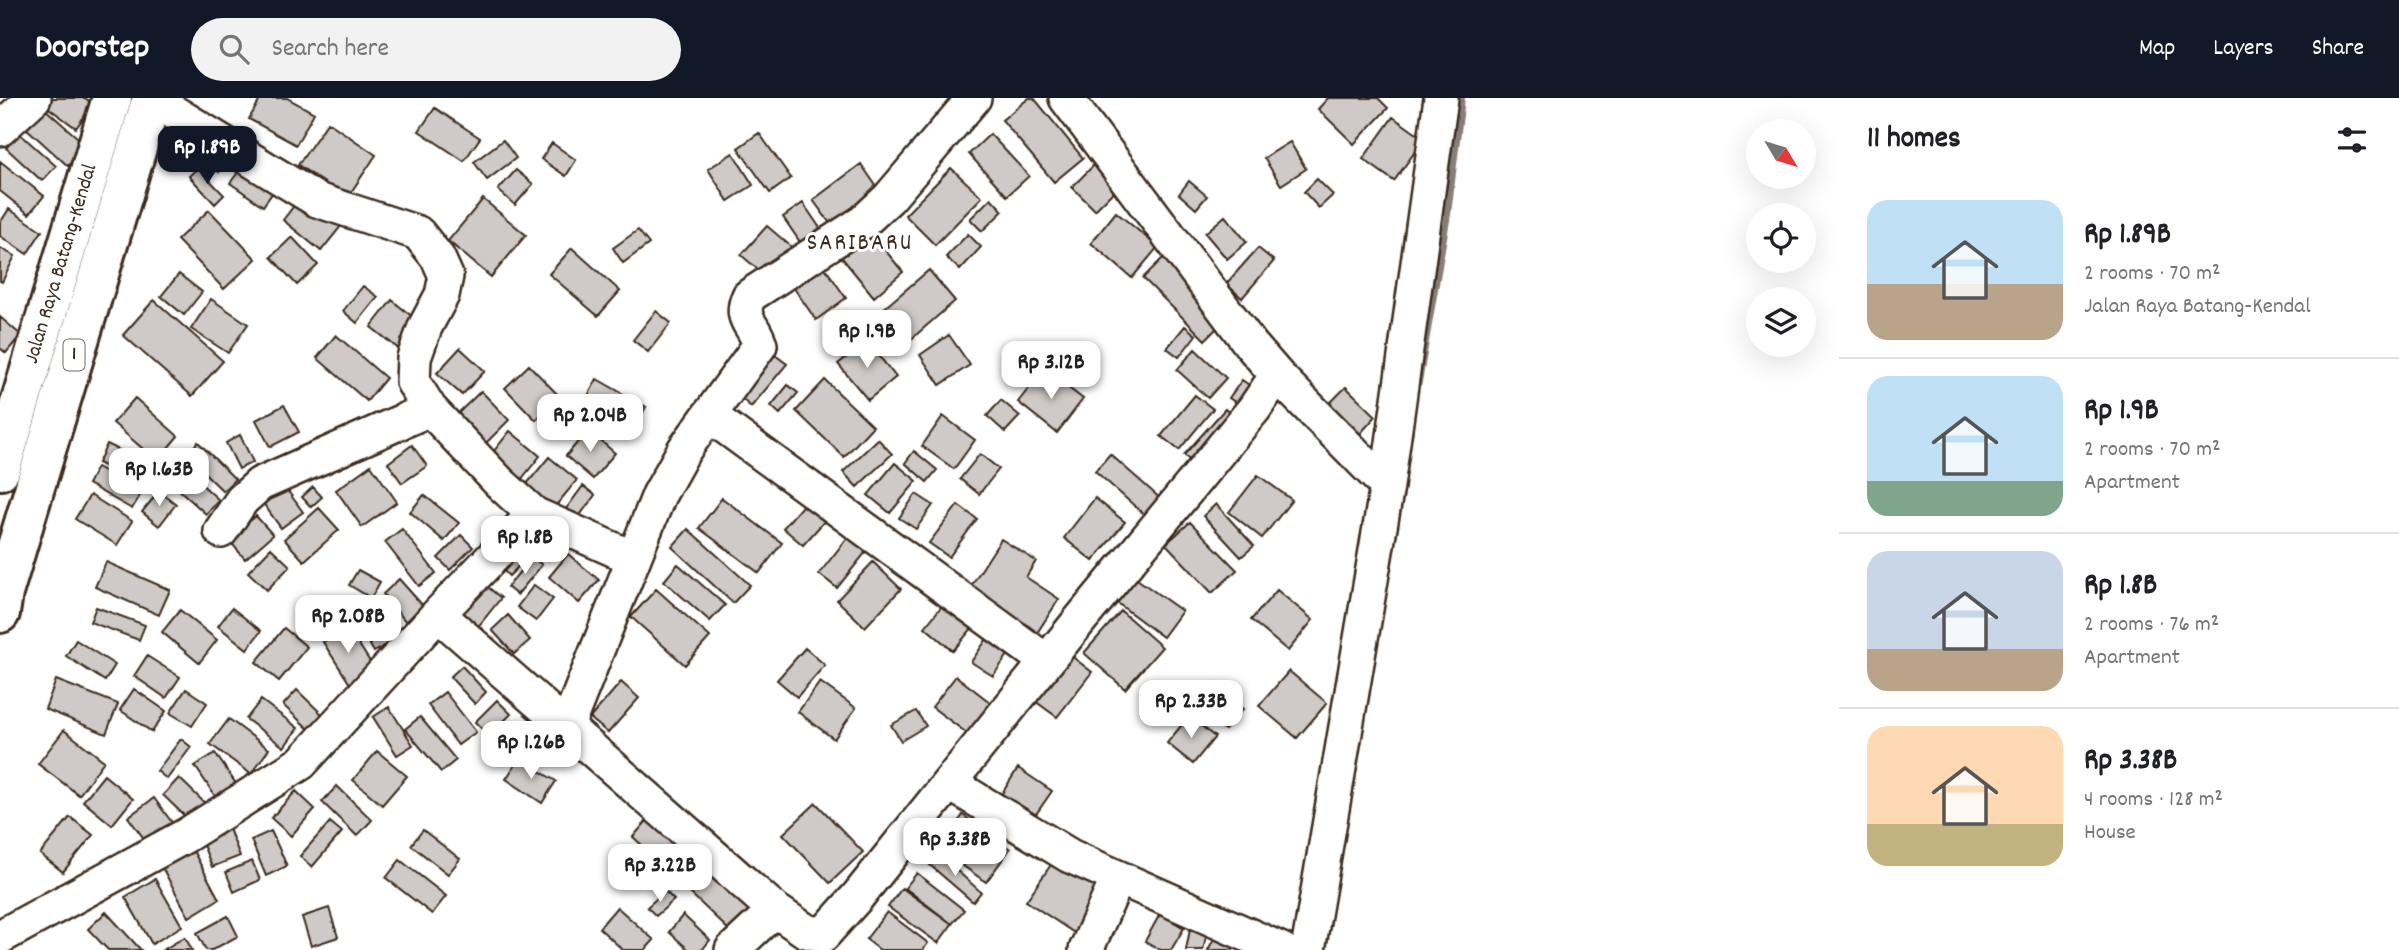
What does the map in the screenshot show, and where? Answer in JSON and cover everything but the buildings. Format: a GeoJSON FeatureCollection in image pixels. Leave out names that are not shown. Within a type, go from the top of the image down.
{"type":"FeatureCollection","features":[{"type":"Feature","properties":{"kind":"highway","name":"Jalan Raya Batang-Kendal"},"geometry":{"type":"LineString","coordinates":[[0,470],[6,427],[112,98]]}},
{"type":"Feature","properties":{"kind":"highway","name":"Jalan Raya Batang-Kendal"},"geometry":{"type":"LineString","coordinates":[[0,613],[3,593],[152,98]]}},
{"type":"Feature","properties":{"kind":"street"},"geometry":{"type":"LineString","coordinates":[[0,129],[34,98]]}},
{"type":"Feature","properties":{"kind":"street"},"geometry":{"type":"LineString","coordinates":[[152,98],[317,200],[418,233],[438,258],[446,276],[442,295],[425,327],[414,358],[413,382],[430,409],[500,483],[534,514],[634,558]]}},
{"type":"Feature","properties":{"kind":"street"},"geometry":{"type":"LineString","coordinates":[[568,726],[659,495],[684,450],[760,345],[757,333],[745,318],[744,308],[750,296],[863,222],[890,198],[974,98]]}},
{"type":"Feature","properties":{"kind":"street"},"geometry":{"type":"LineString","coordinates":[[1066,98],[1251,345],[1387,486]]}},
{"type":"Feature","properties":{"kind":"street"},"geometry":{"type":"LineString","coordinates":[[1308,950],[1387,486],[1441,98]]}},
{"type":"Feature","properties":{"kind":"street"},"geometry":{"type":"LineString","coordinates":[[438,614],[775,910],[806,931],[823,935],[858,896],[1254,409],[1278,374]]}},
{"type":"Feature","properties":{"kind":"street"},"geometry":{"type":"LineString","coordinates":[[221,531],[242,500],[260,484],[430,409]]}},
{"type":"Feature","properties":{"kind":"street"},"geometry":{"type":"LineString","coordinates":[[709,415],[1046,662]]}},
{"type":"Feature","properties":{"kind":"street"},"geometry":{"type":"LineString","coordinates":[[0,937],[185,836],[301,763],[534,514]]}},
{"type":"Feature","properties":{"kind":"street"},"geometry":{"type":"LineString","coordinates":[[949,783],[1070,856],[1282,950]]}},
{"type":"Feature","properties":{"kind":"street"},"geometry":{"type":"LineString","coordinates":[[1086,950],[1118,878]]}},
{"type":"Feature","properties":{"kind":"street"},"geometry":{"type":"LineString","coordinates":[[732,950],[775,910]]}},
{"type":"Feature","properties":{"kind":"waterway"},"geometry":{"type":"LineString","coordinates":[[1418,382],[1447,214],[1461,98]]}},
{"type":"Feature","properties":{"kind":"district","name":"SARIBARU"},"geometry":{"type":"Point","coordinates":[860,244]}}]}
